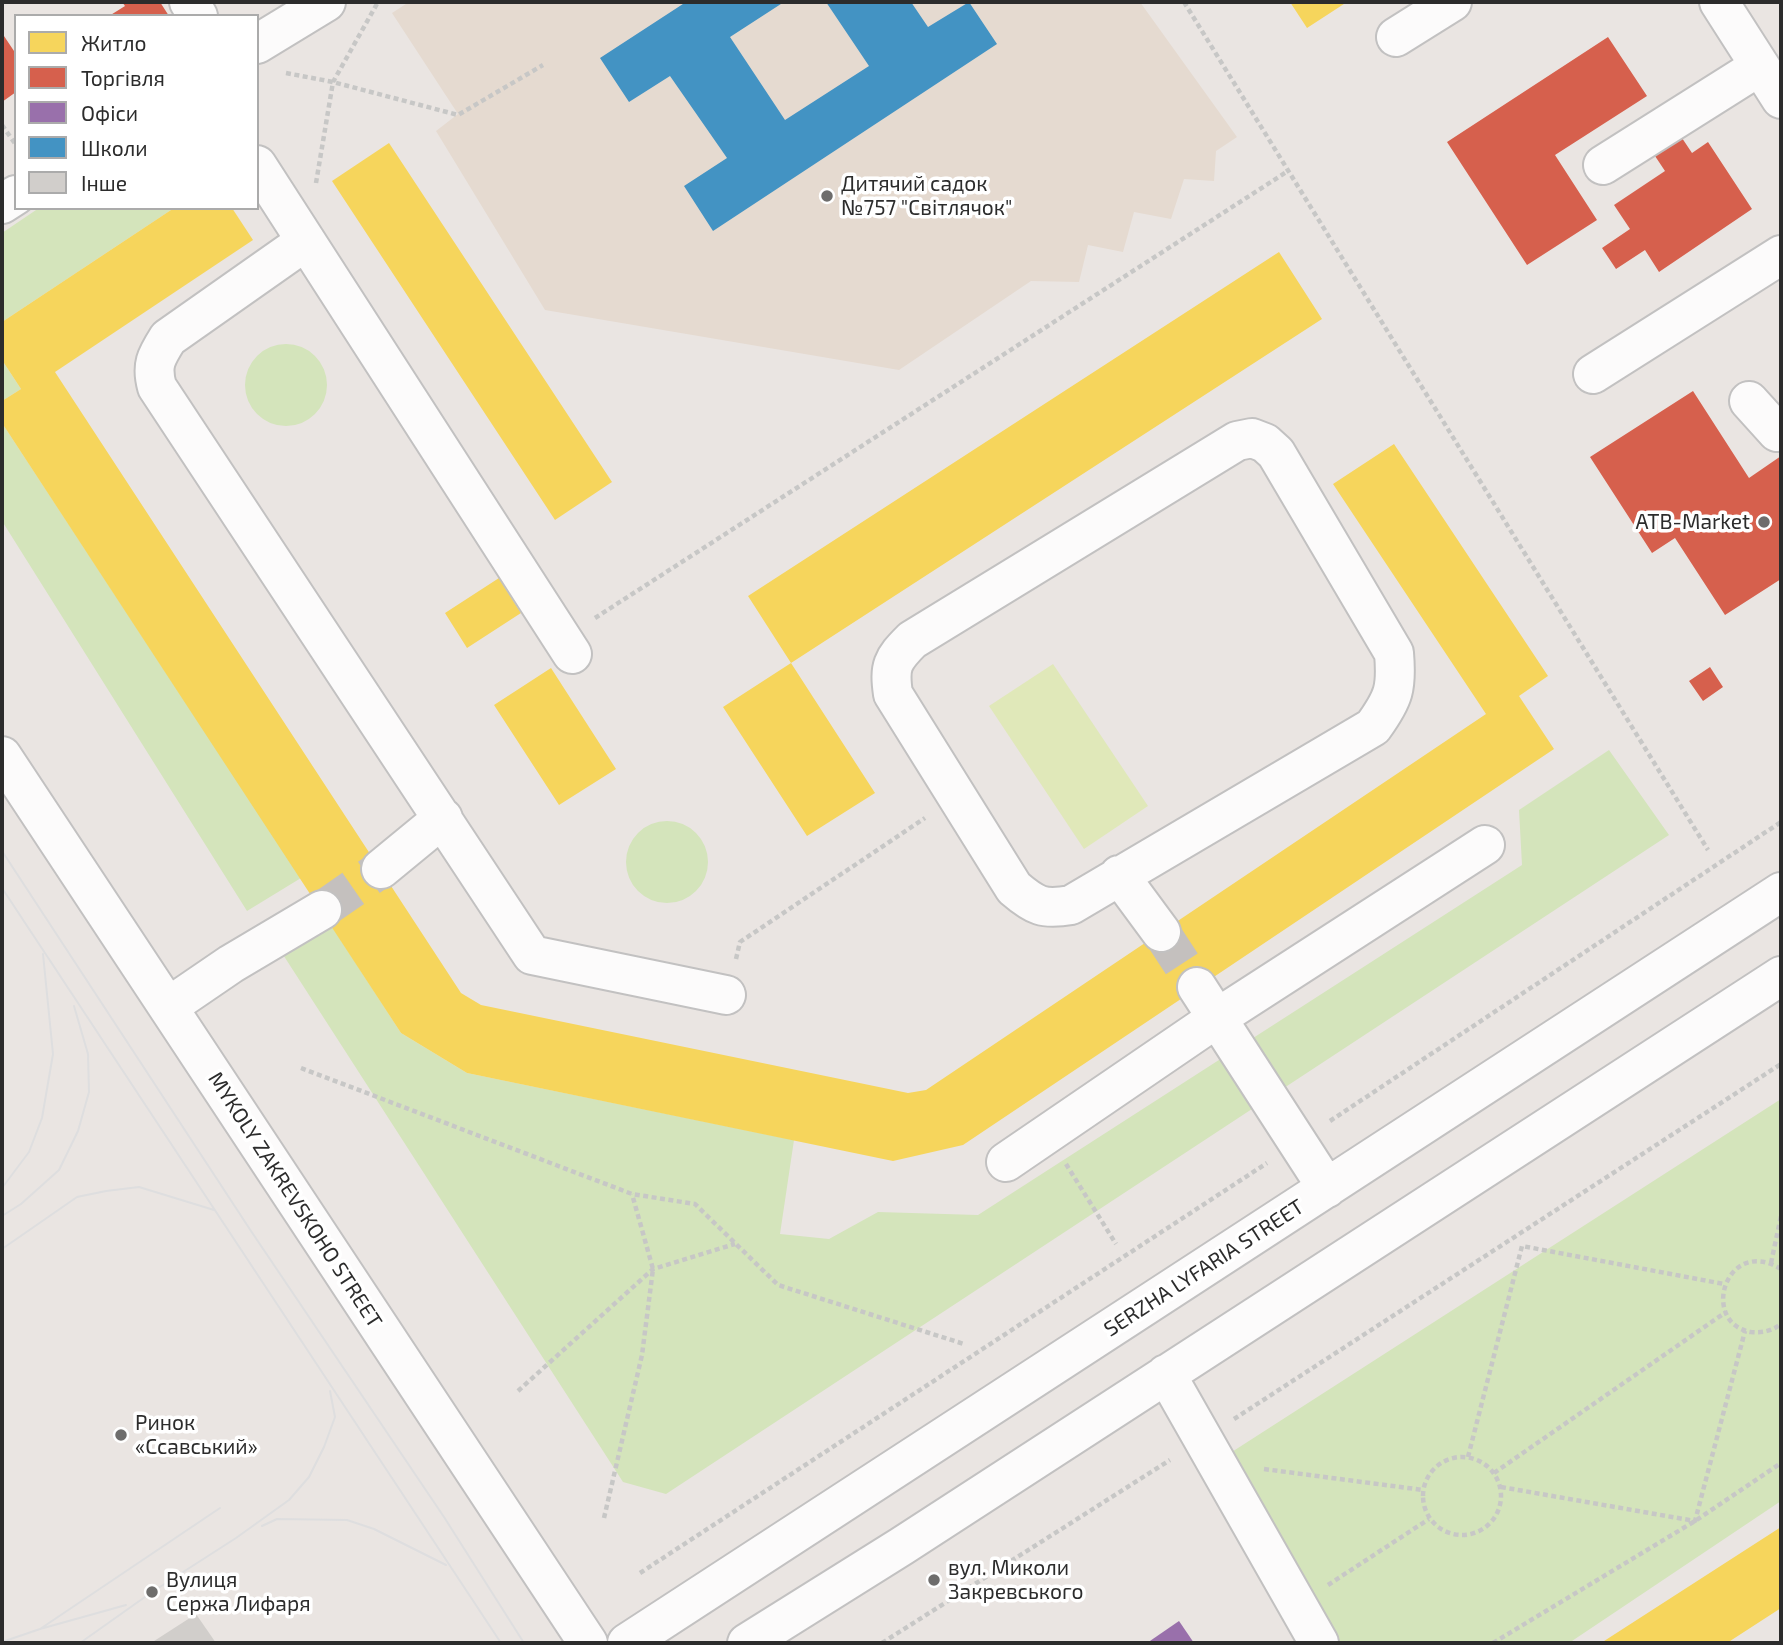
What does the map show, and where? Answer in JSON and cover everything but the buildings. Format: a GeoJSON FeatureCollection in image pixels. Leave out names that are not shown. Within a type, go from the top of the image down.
{"type":"FeatureCollection","features":[{"type":"Feature","properties":{"kind":"street"},"geometry":{"type":"LineString","coordinates":[[259,43],[326,2]]}},
{"type":"Feature","properties":{"kind":"street"},"geometry":{"type":"LineString","coordinates":[[1396,37],[1452,2]]}},
{"type":"Feature","properties":{"kind":"street"},"geometry":{"type":"LineString","coordinates":[[1718,2],[1781,99]]}},
{"type":"Feature","properties":{"kind":"street"},"geometry":{"type":"LineString","coordinates":[[1603,165],[1760,66]]}},
{"type":"Feature","properties":{"kind":"street"},"geometry":{"type":"LineString","coordinates":[[259,168],[567,646]]}},
{"type":"Feature","properties":{"kind":"street"},"geometry":{"type":"LineString","coordinates":[[306,241],[168,338],[158,354],[153,372],[156,387],[533,955],[726,995]]}},
{"type":"Feature","properties":{"kind":"street"},"geometry":{"type":"LineString","coordinates":[[1593,374],[1781,255]]}},
{"type":"Feature","properties":{"kind":"street"},"geometry":{"type":"LineString","coordinates":[[1749,401],[1777,432],[1781,430]]}},
{"type":"Feature","properties":{"kind":"street"},"geometry":{"type":"LineString","coordinates":[[1252,438],[1265,443],[1276,453],[1394,653],[1396,681],[1389,705],[1373,727],[1071,905],[1050,909],[1031,903],[1014,888],[957,796],[893,694],[890,673],[896,656],[912,640],[1237,441],[1252,438]]}},
{"type":"Feature","properties":{"kind":"street","name":"MYKOLY ZAKREVSKOHO STREET"},"geometry":{"type":"LineString","coordinates":[[2,756],[588,1643]]}},
{"type":"Feature","properties":{"kind":"street"},"geometry":{"type":"LineString","coordinates":[[381,869],[443,818]]}},
{"type":"Feature","properties":{"kind":"street"},"geometry":{"type":"LineString","coordinates":[[1006,1162],[1047,1134],[1207,1002],[1485,845]]}},
{"type":"Feature","properties":{"kind":"street"},"geometry":{"type":"LineString","coordinates":[[1119,875],[1161,932]]}},
{"type":"Feature","properties":{"kind":"street","name":"SERZHA LYFARIA STREET"},"geometry":{"type":"LineString","coordinates":[[627,1643],[1781,892]]}},
{"type":"Feature","properties":{"kind":"street"},"geometry":{"type":"LineString","coordinates":[[168,1007],[231,964],[322,910]]}},
{"type":"Feature","properties":{"kind":"street"},"geometry":{"type":"LineString","coordinates":[[747,1643],[1781,976]]}},
{"type":"Feature","properties":{"kind":"street"},"geometry":{"type":"LineString","coordinates":[[1207,1002],[1327,1188]]}},
{"type":"Feature","properties":{"kind":"street"},"geometry":{"type":"LineString","coordinates":[[1166,1374],[1319,1643]]}},
{"type":"Feature","properties":{"kind":"path"},"geometry":{"type":"LineString","coordinates":[[306,241],[333,82],[378,2]]}},
{"type":"Feature","properties":{"kind":"path"},"geometry":{"type":"LineString","coordinates":[[1184,2],[1708,850]]}},
{"type":"Feature","properties":{"kind":"path"},"geometry":{"type":"LineString","coordinates":[[282,73],[333,82],[458,115],[543,65]]}},
{"type":"Feature","properties":{"kind":"path"},"geometry":{"type":"LineString","coordinates":[[2,125],[14,142]]}},
{"type":"Feature","properties":{"kind":"path"},"geometry":{"type":"LineString","coordinates":[[567,646],[1288,171]]}},
{"type":"Feature","properties":{"kind":"path"},"geometry":{"type":"LineString","coordinates":[[726,995],[740,942],[957,796]]}},
{"type":"Feature","properties":{"kind":"path"},"geometry":{"type":"LineString","coordinates":[[640,1573],[1781,822]]}},
{"type":"Feature","properties":{"kind":"path"},"geometry":{"type":"LineString","coordinates":[[881,1643],[1207,1445],[1781,1064]]}},
{"type":"Feature","properties":{"kind":"path"},"geometry":{"type":"LineString","coordinates":[[301,1068],[632,1194],[695,1204],[778,1285],[964,1344]]}},
{"type":"Feature","properties":{"kind":"path"},"geometry":{"type":"LineString","coordinates":[[1047,1134],[1116,1244]]}},
{"type":"Feature","properties":{"kind":"path"},"geometry":{"type":"LineString","coordinates":[[604,1518],[642,1356],[653,1269],[632,1194]]}},
{"type":"Feature","properties":{"kind":"path"},"geometry":{"type":"LineString","coordinates":[[1771,1263],[1781,1216]]}},
{"type":"Feature","properties":{"kind":"path"},"geometry":{"type":"LineString","coordinates":[[518,1391],[653,1269],[735,1244]]}},
{"type":"Feature","properties":{"kind":"path"},"geometry":{"type":"LineString","coordinates":[[1468,1457],[1522,1246],[1724,1284]]}},
{"type":"Feature","properties":{"kind":"path"},"geometry":{"type":"LineString","coordinates":[[1781,1269],[1771,1263],[1757,1261],[1744,1264],[1732,1272],[1724,1284],[1722,1298],[1726,1312],[1734,1323],[1745,1331],[1759,1333],[1773,1330],[1781,1324]]}},
{"type":"Feature","properties":{"kind":"path"},"geometry":{"type":"LineString","coordinates":[[1494,1473],[1726,1312]]}},
{"type":"Feature","properties":{"kind":"path"},"geometry":{"type":"LineString","coordinates":[[1695,1521],[1745,1331]]}},
{"type":"Feature","properties":{"kind":"path"},"geometry":{"type":"LineString","coordinates":[[1207,1445],[1245,1466],[1423,1490]]}},
{"type":"Feature","properties":{"kind":"path"},"geometry":{"type":"LineString","coordinates":[[1468,1457],[1483,1463],[1494,1473],[1501,1487],[1501,1503],[1495,1517],[1485,1528],[1470,1535],[1455,1535],[1440,1530],[1429,1519],[1423,1505],[1423,1490],[1429,1476],[1439,1464],[1452,1458],[1468,1457]]}},
{"type":"Feature","properties":{"kind":"path"},"geometry":{"type":"LineString","coordinates":[[1493,1643],[1695,1521],[1781,1463]]}},
{"type":"Feature","properties":{"kind":"path"},"geometry":{"type":"LineString","coordinates":[[1501,1487],[1695,1521]]}},
{"type":"Feature","properties":{"kind":"path"},"geometry":{"type":"LineString","coordinates":[[1297,1605],[1429,1519]]}},
{"type":"Feature","properties":{"kind":"shaded area","name":"Дитячий садок №757 \"Світлячок\""},"geometry":{"type":"Polygon","coordinates":[[[409,2],[1140,2],[1237,137],[1216,151],[1214,181],[1184,179],[1171,219],[1134,212],[1123,252],[1088,245],[1079,282],[1031,281],[899,370],[545,310],[436,131],[458,114],[392,13],[409,2]]]}},
{"type":"Feature","properties":{"kind":"green space"},"geometry":{"type":"Polygon","coordinates":[[[36,210],[171,210],[2,322],[2,233],[36,210]]]}},
{"type":"Feature","properties":{"kind":"green space"},"geometry":{"type":"Polygon","coordinates":[[[286,344],[302,347],[315,356],[324,369],[327,385],[324,401],[315,414],[302,423],[286,426],[270,423],[257,414],[248,401],[245,385],[248,369],[257,356],[270,347],[286,344]]]}},
{"type":"Feature","properties":{"kind":"green space"},"geometry":{"type":"Polygon","coordinates":[[[2,360],[21,389],[2,401],[2,360]]]}},
{"type":"Feature","properties":{"kind":"green space"},"geometry":{"type":"Polygon","coordinates":[[[2,423],[301,878],[247,911],[2,521],[2,423]]]}},
{"type":"Feature","properties":{"kind":"green space"},"geometry":{"type":"Polygon","coordinates":[[[1053,664],[1148,806],[1084,849],[989,706],[1053,664]]]}},
{"type":"Feature","properties":{"kind":"green space"},"geometry":{"type":"Polygon","coordinates":[[[1609,750],[1669,835],[666,1494],[623,1482],[280,950],[326,917],[401,1033],[467,1073],[794,1140],[780,1234],[829,1239],[878,1212],[978,1215],[1522,865],[1519,810],[1609,750]]]}},
{"type":"Feature","properties":{"kind":"green space"},"geometry":{"type":"Polygon","coordinates":[[[667,821],[683,824],[696,833],[705,846],[708,862],[705,878],[696,891],[683,900],[667,903],[651,900],[638,891],[629,878],[626,862],[629,846],[638,833],[651,824],[667,821]]]}},
{"type":"Feature","properties":{"kind":"green space"},"geometry":{"type":"Polygon","coordinates":[[[1781,1099],[1781,1501],[1569,1643],[1337,1643],[1224,1457],[1781,1099]]]}},
{"type":"Feature","properties":{"kind":"tunnel"},"geometry":{"type":"LineString","coordinates":[[322,910],[381,869]]}},
{"type":"Feature","properties":{"kind":"tunnel"},"geometry":{"type":"LineString","coordinates":[[1161,932],[1197,987]]}},
{"type":"Feature","properties":{"kind":"tram line"},"geometry":{"type":"LineString","coordinates":[[2,851],[251,1231],[444,1517],[524,1643]]}},
{"type":"Feature","properties":{"kind":"tram line"},"geometry":{"type":"LineString","coordinates":[[2,888],[501,1643]]}},
{"type":"Feature","properties":{"kind":"tram line"},"geometry":{"type":"LineString","coordinates":[[2,1188],[29,1152],[42,1118],[53,1054],[43,954]]}},
{"type":"Feature","properties":{"kind":"tram line"},"geometry":{"type":"LineString","coordinates":[[2,1216],[21,1204],[59,1170],[78,1131],[89,1092],[88,1054],[74,1006]]}},
{"type":"Feature","properties":{"kind":"tram line"},"geometry":{"type":"LineString","coordinates":[[2,1249],[77,1197],[106,1191],[139,1187],[214,1210]]}},
{"type":"Feature","properties":{"kind":"tram line"},"geometry":{"type":"LineString","coordinates":[[80,1643],[289,1500],[309,1477],[324,1447],[335,1417],[330,1391]]}},
{"type":"Feature","properties":{"kind":"tram line"},"geometry":{"type":"LineString","coordinates":[[40,1629],[220,1508]]}},
{"type":"Feature","properties":{"kind":"tram line"},"geometry":{"type":"LineString","coordinates":[[262,1526],[277,1519],[347,1520],[374,1529],[446,1565]]}},
{"type":"Feature","properties":{"kind":"tram line"},"geometry":{"type":"LineString","coordinates":[[2,1642],[126,1605]]}},
{"type":"Feature","properties":{"kind":"place","name":"Дитячий садок №757 \"Світлячок\""},"geometry":{"type":"Point","coordinates":[827,196]}},
{"type":"Feature","properties":{"kind":"place","name":"ATB-Market"},"geometry":{"type":"Point","coordinates":[1764,522]}},
{"type":"Feature","properties":{"kind":"place","name":"Ринок «Ссавський»"},"geometry":{"type":"Point","coordinates":[121,1435]}},
{"type":"Feature","properties":{"kind":"place","name":"вул. Миколи Закревського"},"geometry":{"type":"Point","coordinates":[934,1580]}},
{"type":"Feature","properties":{"kind":"place","name":"Вулиця Сержа Лифаря"},"geometry":{"type":"Point","coordinates":[152,1592]}}]}
